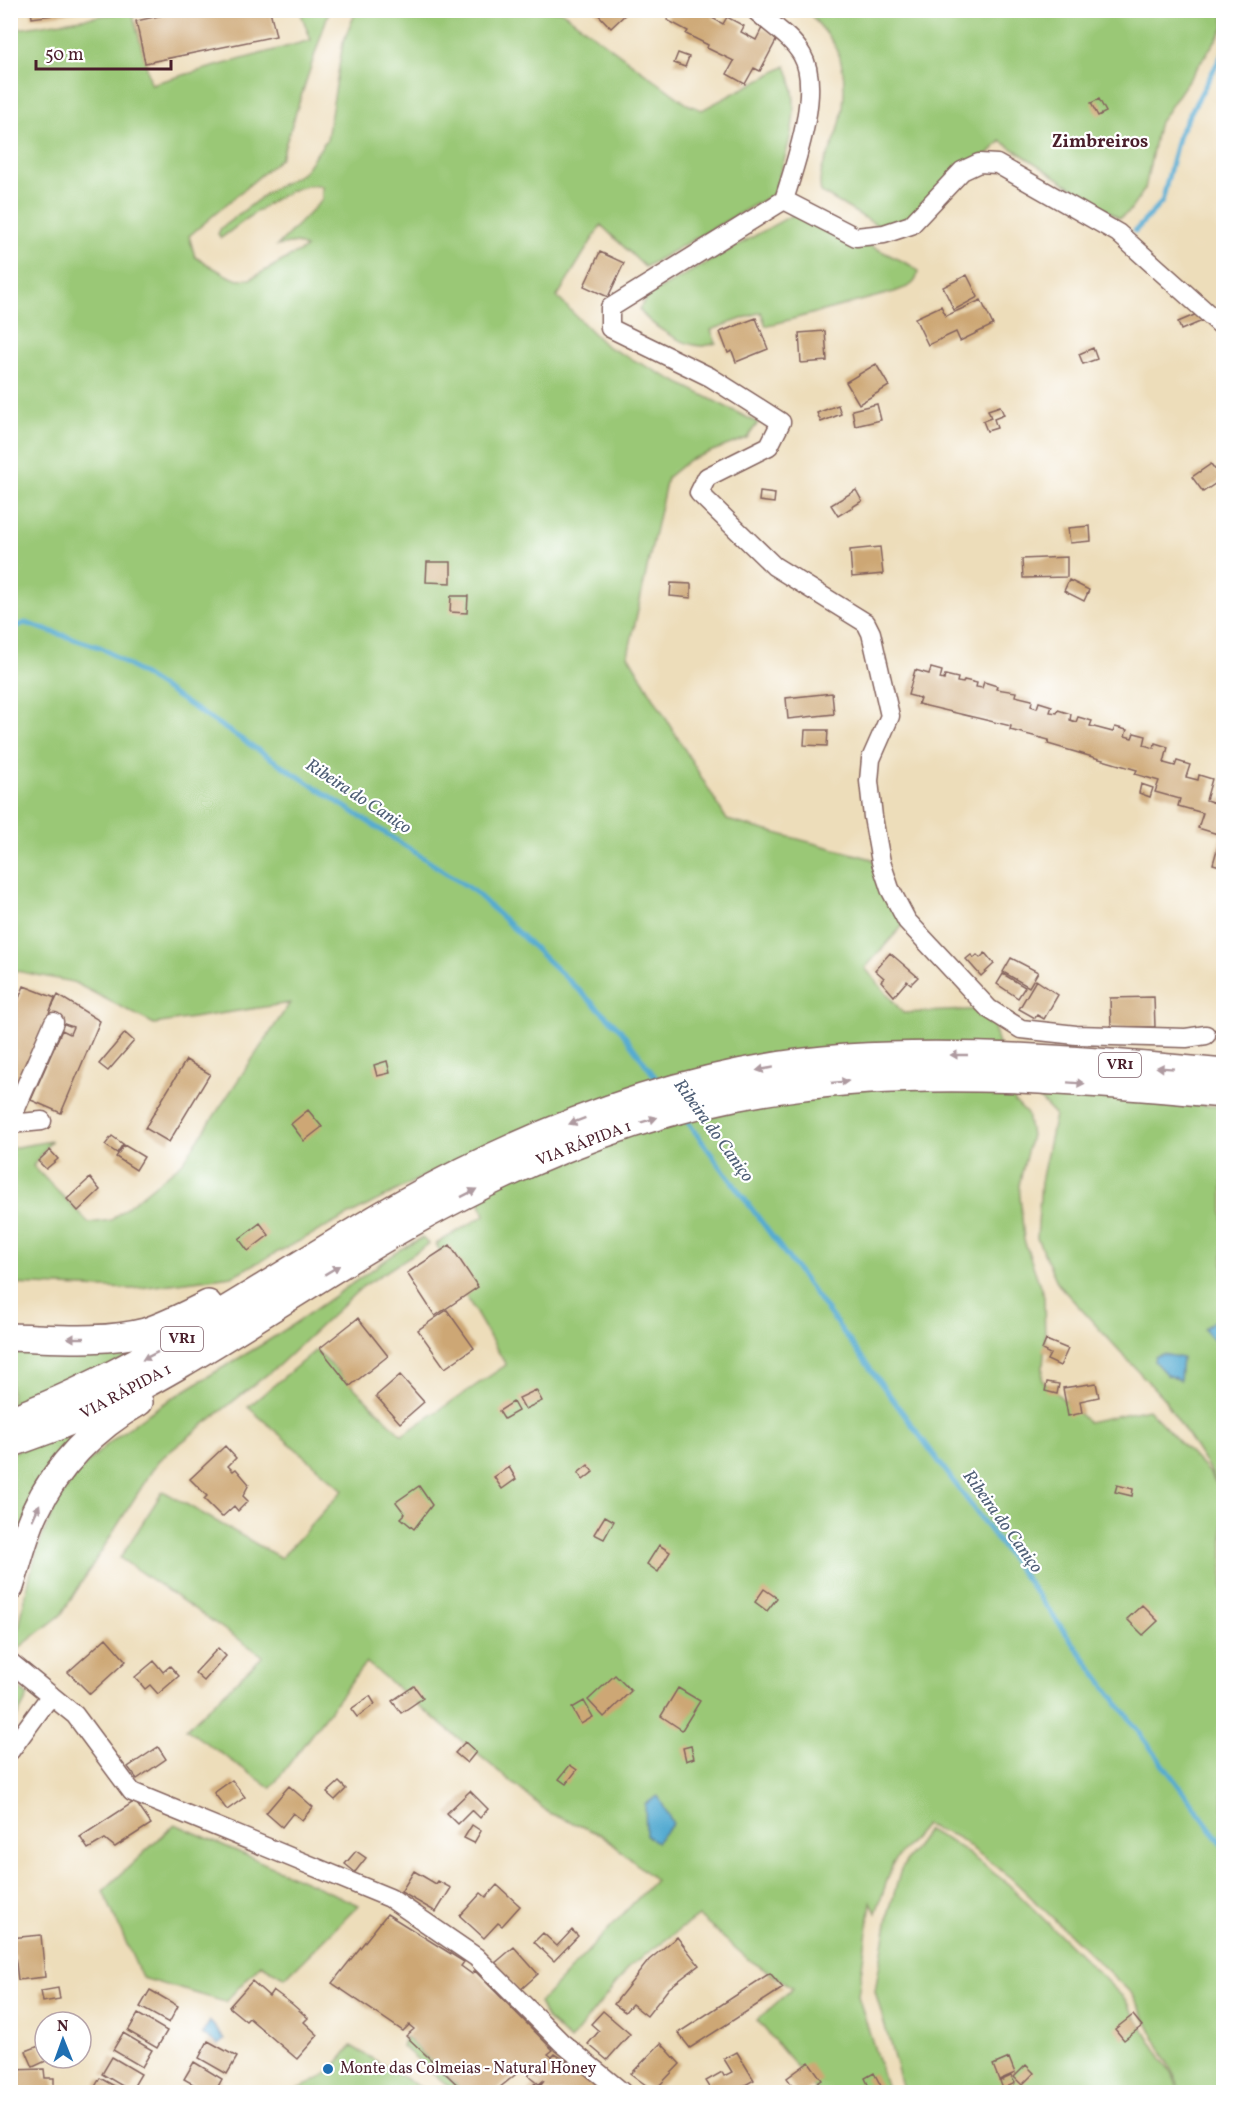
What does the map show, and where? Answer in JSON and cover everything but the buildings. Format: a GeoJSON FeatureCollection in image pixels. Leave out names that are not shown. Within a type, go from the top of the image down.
{"type":"FeatureCollection","features":[{"type":"Feature","properties":{"kind":"highway","name":"VIA RÁPIDA 1"},"geometry":{"type":"LineString","coordinates":[[10,1444],[73,1420],[178,1365],[282,1299],[478,1165],[612,1107],[727,1076],[844,1058],[941,1055],[1017,1068],[1224,1094]]}},
{"type":"Feature","properties":{"kind":"highway","name":"VIA RÁPIDA 1"},"geometry":{"type":"LineString","coordinates":[[1017,1068],[1224,1073]]}},
{"type":"Feature","properties":{"kind":"highway","name":"VIA RÁPIDA 1"},"geometry":{"type":"LineString","coordinates":[[10,1420],[66,1400],[174,1344],[343,1238],[412,1210]]}},
{"type":"Feature","properties":{"kind":"highway"},"geometry":{"type":"LineString","coordinates":[[10,1337],[86,1338],[143,1332],[179,1319],[214,1301],[291,1254],[343,1238]]}},
{"type":"Feature","properties":{"kind":"highway"},"geometry":{"type":"LineString","coordinates":[[10,1587],[35,1512],[70,1458],[118,1414],[263,1329],[282,1299]]}},
{"type":"Feature","properties":{"kind":"street"},"geometry":{"type":"LineString","coordinates":[[755,10],[793,43],[803,56],[809,80],[805,133],[784,200],[610,308],[610,328],[710,377],[781,422],[769,446],[707,477],[699,493],[774,566],[867,623],[890,707],[890,716],[871,759],[869,781],[881,862],[890,889],[907,921],[989,1009],[1021,1029],[1142,1037],[1186,1038],[1206,1035]]}},
{"type":"Feature","properties":{"kind":"street"},"geometry":{"type":"LineString","coordinates":[[784,200],[856,237],[885,234],[911,225],[962,171],[979,163],[997,165],[1118,233],[1224,328]]}},
{"type":"Feature","properties":{"kind":"street"},"geometry":{"type":"LineString","coordinates":[[42,1121],[13,1123],[13,1115],[54,1022]]}},
{"type":"Feature","properties":{"kind":"street"},"geometry":{"type":"LineString","coordinates":[[10,1662],[75,1715],[132,1792],[390,1898],[476,1957],[562,2043],[622,2092]]}},
{"type":"Feature","properties":{"kind":"street"},"geometry":{"type":"LineString","coordinates":[[10,1751],[51,1695]]}},
{"type":"Feature","properties":{"kind":"green space"},"geometry":{"type":"Polygon","coordinates":[[[1223,10],[1224,28],[1158,125],[1145,189],[1129,212],[1119,218],[1001,141],[931,211],[890,228],[875,224],[821,192],[821,173],[837,133],[843,109],[844,83],[843,70],[836,48],[808,11],[1223,10]]]}},
{"type":"Feature","properties":{"kind":"green space"},"geometry":{"type":"Polygon","coordinates":[[[11,11],[15,11],[18,29],[132,11],[151,84],[311,40],[300,11],[329,11],[281,158],[189,236],[195,257],[238,280],[250,279],[306,248],[297,243],[277,246],[322,200],[322,186],[310,185],[297,188],[255,212],[221,238],[218,234],[221,228],[271,190],[303,173],[327,139],[343,43],[356,11],[561,11],[687,104],[702,110],[786,66],[794,98],[794,114],[788,146],[774,194],[645,267],[601,225],[557,297],[606,346],[758,423],[747,438],[689,460],[667,478],[628,655],[727,820],[872,859],[907,921],[865,968],[903,1013],[989,1009],[1015,1102],[1027,1114],[1031,1135],[1019,1185],[1024,1240],[1044,1297],[1045,1341],[1042,1380],[1088,1422],[1148,1409],[1211,1475],[1223,1495],[1223,2092],[907,2092],[902,2086],[875,1991],[889,1912],[901,1869],[927,1830],[955,1844],[1007,1883],[1124,1998],[1182,2091],[1133,1995],[1011,1878],[957,1837],[925,1825],[893,1863],[876,1913],[871,1902],[858,1996],[888,2092],[818,2092],[757,2020],[793,1988],[748,1959],[698,1916],[630,1966],[570,2041],[547,2018],[539,2003],[655,1880],[602,1835],[549,1813],[366,1662],[271,1788],[186,1729],[263,1656],[120,1558],[163,1491],[281,1558],[343,1490],[248,1407],[316,1350],[402,1435],[506,1365],[436,1244],[485,1215],[459,1158],[232,1276],[132,1289],[11,1284],[11,1148],[51,1141],[33,1166],[89,1223],[111,1220],[183,1162],[290,1003],[154,1024],[73,982],[11,970],[11,11]]]}},
{"type":"Feature","properties":{"kind":"green space"},"geometry":{"type":"Polygon","coordinates":[[[799,211],[912,266],[918,271],[916,280],[894,292],[766,326],[761,312],[711,330],[716,343],[703,346],[693,345],[667,333],[650,321],[639,309],[649,295],[799,211]]]}},
{"type":"Feature","properties":{"kind":"green space"},"geometry":{"type":"Polygon","coordinates":[[[1031,1090],[1223,1107],[1223,1491],[1164,1399],[1058,1284],[1037,1238],[1041,1182],[1055,1115],[1031,1090]]]}},
{"type":"Feature","properties":{"kind":"green space"},"geometry":{"type":"Polygon","coordinates":[[[422,1238],[429,1244],[362,1287],[279,1365],[158,1461],[61,1615],[15,1651],[32,1567],[46,1527],[67,1488],[84,1467],[106,1446],[158,1407],[266,1342],[401,1249],[422,1238]]]}},
{"type":"Feature","properties":{"kind":"green space"},"geometry":{"type":"Polygon","coordinates":[[[151,1345],[91,1376],[11,1406],[11,1353],[151,1345]]]}},
{"type":"Feature","properties":{"kind":"green space"},"geometry":{"type":"Polygon","coordinates":[[[98,1423],[15,1548],[11,1531],[10,1453],[98,1423]]]}},
{"type":"Feature","properties":{"kind":"green space"},"geometry":{"type":"Polygon","coordinates":[[[11,1681],[28,1696],[11,1728],[11,1681]]]}},
{"type":"Feature","properties":{"kind":"green space"},"geometry":{"type":"Polygon","coordinates":[[[175,1824],[359,1905],[285,1978],[261,1964],[225,2002],[142,1978],[103,1891],[175,1824]]]}},
{"type":"Feature","properties":{"kind":"green space"},"geometry":{"type":"Polygon","coordinates":[[[405,2037],[464,2092],[455,2092],[402,2046],[405,2037]]]}},
{"type":"Feature","properties":{"kind":"green space"},"geometry":{"type":"Polygon","coordinates":[[[351,2046],[428,2092],[288,2092],[324,2075],[351,2046]]]}},
{"type":"Feature","properties":{"kind":"water"},"geometry":{"type":"Polygon","coordinates":[[[1223,1313],[1223,1339],[1217,1344],[1204,1329],[1223,1313]]]}},
{"type":"Feature","properties":{"kind":"water"},"geometry":{"type":"Polygon","coordinates":[[[1163,1354],[1182,1358],[1180,1380],[1167,1375],[1154,1361],[1155,1356],[1163,1354]]]}},
{"type":"Feature","properties":{"kind":"water"},"geometry":{"type":"Polygon","coordinates":[[[658,1796],[673,1824],[656,1842],[646,1835],[645,1804],[658,1796]]]}},
{"type":"Feature","properties":{"kind":"water"},"geometry":{"type":"Polygon","coordinates":[[[210,2021],[225,2040],[219,2045],[202,2034],[210,2021]]]}},
{"type":"Feature","properties":{"kind":"waterway"},"geometry":{"type":"LineString","coordinates":[[1135,231],[1162,202],[1179,134],[1224,51]]}},
{"type":"Feature","properties":{"kind":"waterway","name":"Ribeira do Caniço"},"geometry":{"type":"LineString","coordinates":[[10,629],[25,623],[102,648],[474,891],[619,1028],[661,1085]]}},
{"type":"Feature","properties":{"kind":"waterway","name":"Ribeira do Caniço"},"geometry":{"type":"LineString","coordinates":[[684,1117],[1224,1847]]}},
{"type":"Feature","properties":{"kind":"place","name":"Monte das Colmeias - Natural Honey"},"geometry":{"type":"Point","coordinates":[328,2069]}},
{"type":"Feature","properties":{"kind":"district","name":"Zimbreiros"},"geometry":{"type":"Point","coordinates":[1100,142]}}]}
